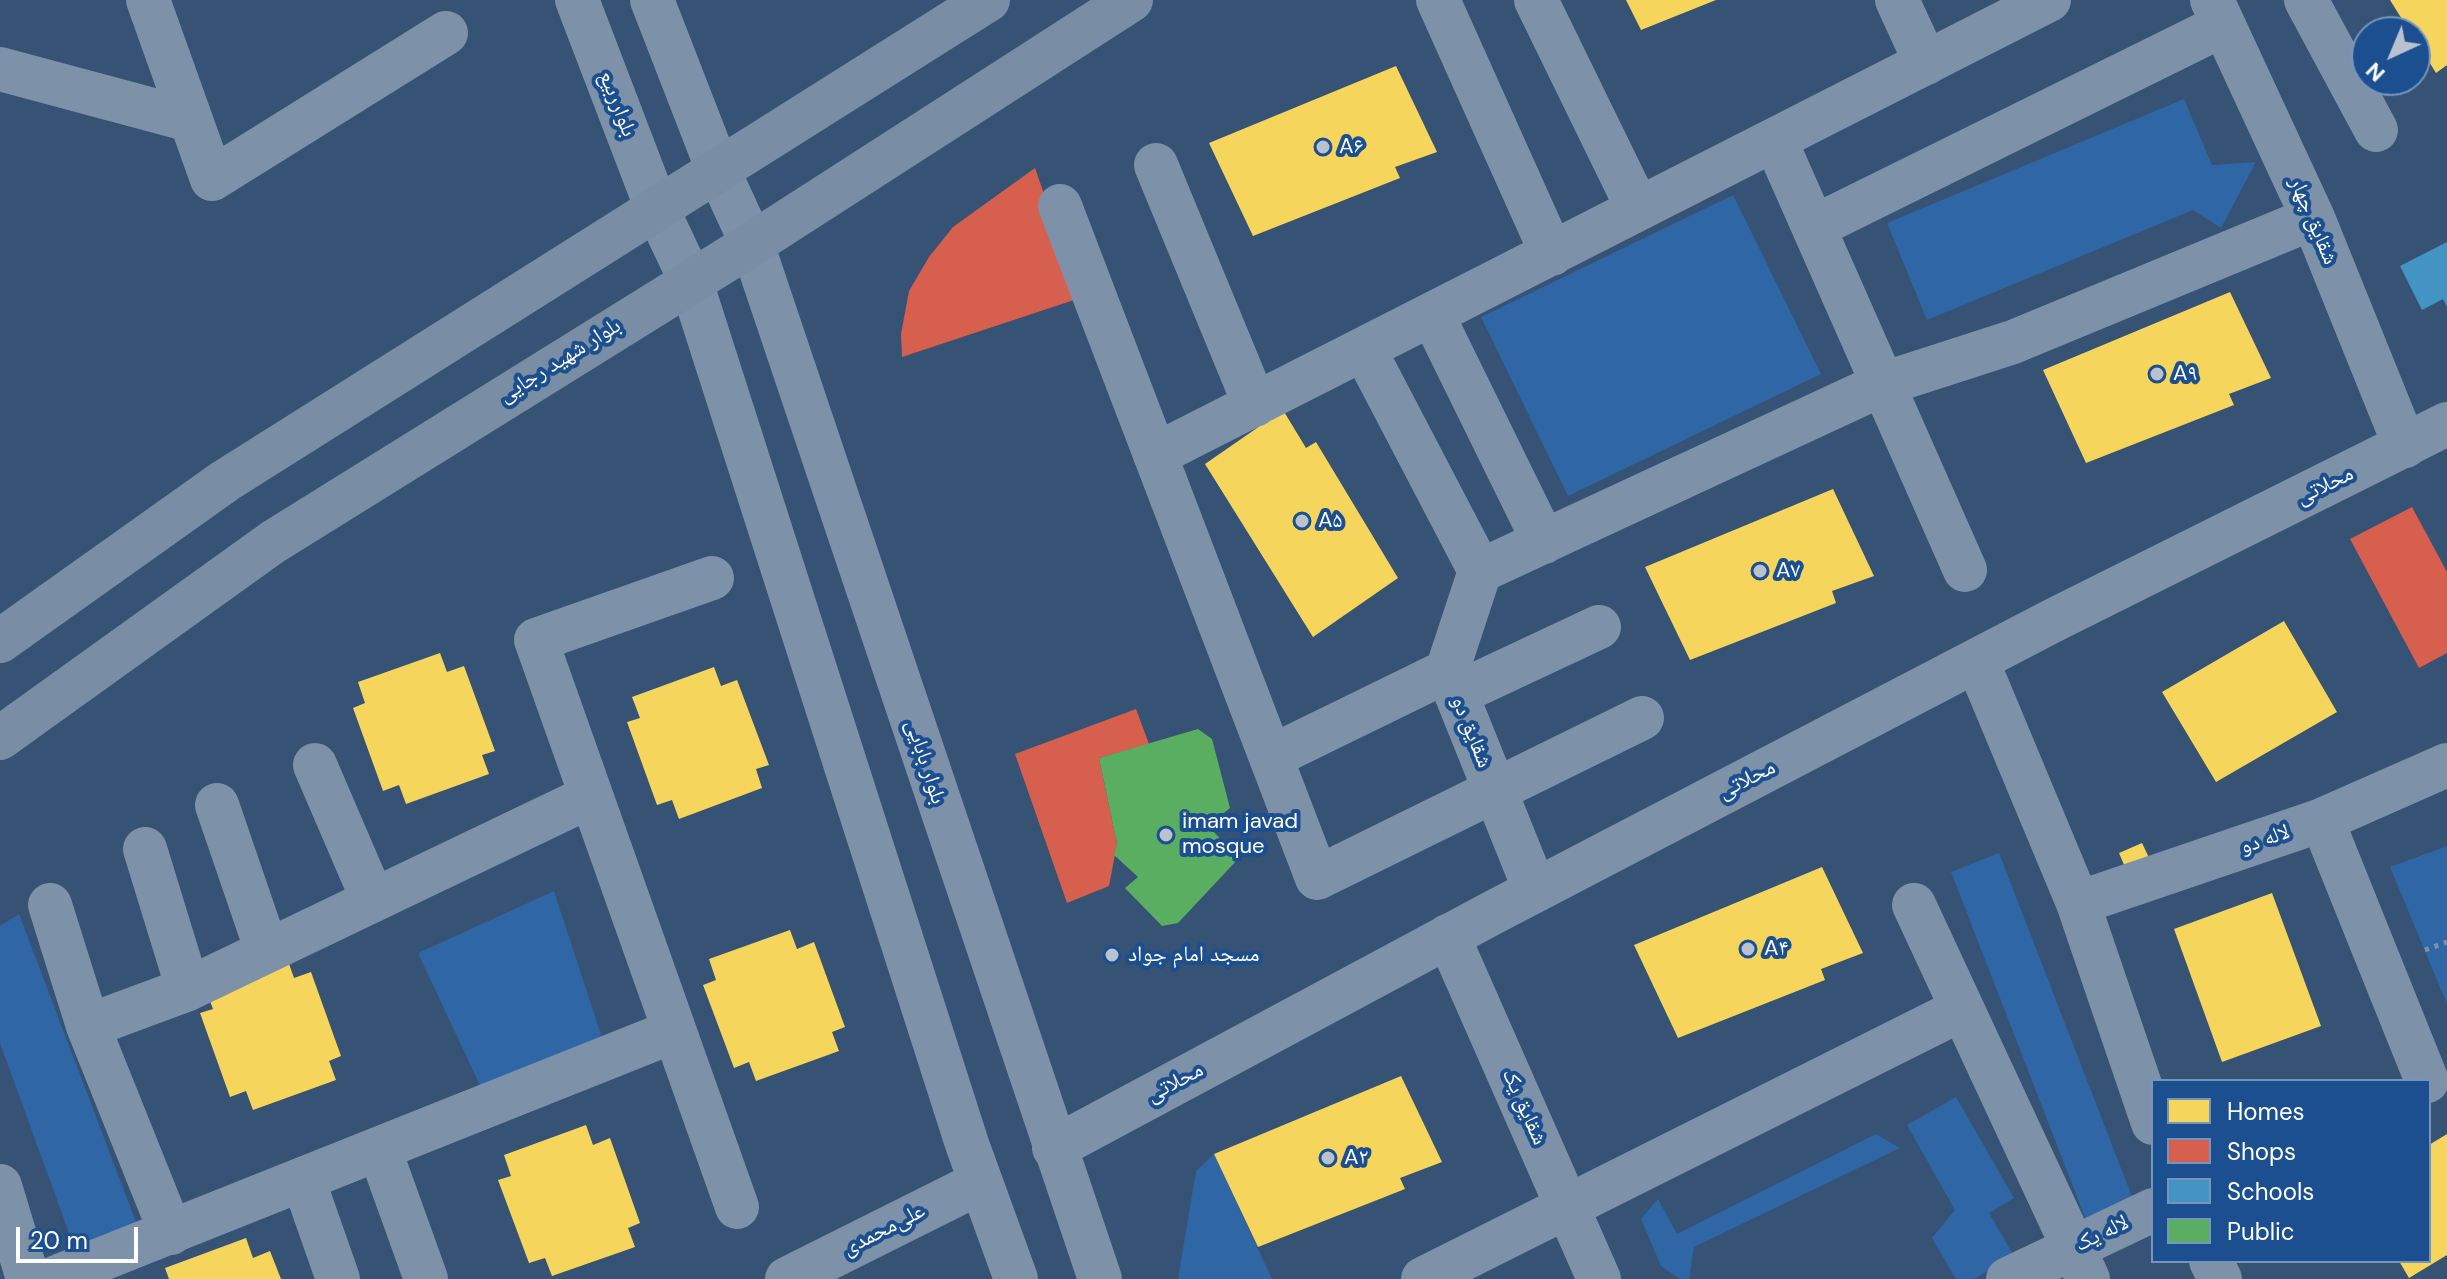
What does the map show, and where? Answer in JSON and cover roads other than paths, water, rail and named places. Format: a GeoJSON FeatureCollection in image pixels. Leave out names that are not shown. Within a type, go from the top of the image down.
{"type":"FeatureCollection","features":[{"type":"Feature","properties":{"kind":"main road"},"geometry":{"type":"LineString","coordinates":[[0,641],[225,481],[988,0]]}},
{"type":"Feature","properties":{"kind":"main road","name":"بلوار شهید رجایی"},"geometry":{"type":"LineString","coordinates":[[0,738],[273,542],[690,279],[752,244],[1131,0]]}},
{"type":"Feature","properties":{"kind":"street"},"geometry":{"type":"LineString","coordinates":[[148,0],[212,179],[446,33]]}},
{"type":"Feature","properties":{"kind":"street","name":"بلوارربیع"},"geometry":{"type":"LineString","coordinates":[[577,0],[657,209],[690,279]]}},
{"type":"Feature","properties":{"kind":"street"},"geometry":{"type":"LineString","coordinates":[[652,0],[718,170]]}},
{"type":"Feature","properties":{"kind":"street"},"geometry":{"type":"LineString","coordinates":[[1438,0],[1552,254]]}},
{"type":"Feature","properties":{"kind":"street"},"geometry":{"type":"LineString","coordinates":[[1536,0],[1638,209]]}},
{"type":"Feature","properties":{"kind":"street"},"geometry":{"type":"LineString","coordinates":[[1897,0],[1926,63]]}},
{"type":"Feature","properties":{"kind":"street"},"geometry":{"type":"LineString","coordinates":[[2306,0],[2376,130]]}},
{"type":"Feature","properties":{"kind":"street"},"geometry":{"type":"LineString","coordinates":[[1155,455],[1926,63],[2028,5]]}},
{"type":"Feature","properties":{"kind":"street"},"geometry":{"type":"LineString","coordinates":[[1814,227],[2218,13]]}},
{"type":"Feature","properties":{"kind":"street","name":"شقایق چهار"},"geometry":{"type":"LineString","coordinates":[[2218,13],[2313,218],[2405,446]]}},
{"type":"Feature","properties":{"kind":"street"},"geometry":{"type":"LineString","coordinates":[[611,90],[623,98],[638,102],[652,100],[674,81],[677,66]]}},
{"type":"Feature","properties":{"kind":"street"},"geometry":{"type":"LineString","coordinates":[[0,69],[190,120]]}},
{"type":"Feature","properties":{"kind":"street"},"geometry":{"type":"LineString","coordinates":[[1775,140],[1965,570]]}},
{"type":"Feature","properties":{"kind":"street"},"geometry":{"type":"LineString","coordinates":[[1156,165],[1255,405]]}},
{"type":"Feature","properties":{"kind":"street","name":"بلوار بابایی"},"geometry":{"type":"LineString","coordinates":[[718,170],[752,244],[1100,1279]]}},
{"type":"Feature","properties":{"kind":"street"},"geometry":{"type":"LineString","coordinates":[[1060,206],[1317,878],[1642,718]]}},
{"type":"Feature","properties":{"kind":"street"},"geometry":{"type":"LineString","coordinates":[[1364,349],[1480,571],[1883,384],[2013,342],[2313,218]]}},
{"type":"Feature","properties":{"kind":"street"},"geometry":{"type":"LineString","coordinates":[[690,279],[981,1182],[1016,1279]]}},
{"type":"Feature","properties":{"kind":"street"},"geometry":{"type":"LineString","coordinates":[[1432,314],[1544,542]]}},
{"type":"Feature","properties":{"kind":"street"},"geometry":{"type":"LineString","coordinates":[[729,399],[740,377],[755,370],[771,367],[796,376]]}},
{"type":"Feature","properties":{"kind":"street","name":"محلاتی"},"geometry":{"type":"LineString","coordinates":[[1054,1148],[1535,890],[1977,661],[2447,424]]}},
{"type":"Feature","properties":{"kind":"street","name":"شقایق دو"},"geometry":{"type":"LineString","coordinates":[[1480,571],[1451,682],[1535,890]]}},
{"type":"Feature","properties":{"kind":"street"},"geometry":{"type":"LineString","coordinates":[[712,578],[536,640],[737,1207]]}},
{"type":"Feature","properties":{"kind":"street"},"geometry":{"type":"LineString","coordinates":[[1271,757],[1451,682],[1599,627]]}},
{"type":"Feature","properties":{"kind":"street"},"geometry":{"type":"LineString","coordinates":[[1977,661],[2078,903],[2151,1117]]}},
{"type":"Feature","properties":{"kind":"street"},"geometry":{"type":"LineString","coordinates":[[315,765],[373,900]]}},
{"type":"Feature","properties":{"kind":"street","name":"لاله دو"},"geometry":{"type":"LineString","coordinates":[[2078,903],[2322,820],[2447,765]]}},
{"type":"Feature","properties":{"kind":"street"},"geometry":{"type":"LineString","coordinates":[[88,1026],[188,989],[591,796]]}},
{"type":"Feature","properties":{"kind":"street"},"geometry":{"type":"LineString","coordinates":[[217,805],[267,951]]}},
{"type":"Feature","properties":{"kind":"street"},"geometry":{"type":"LineString","coordinates":[[2322,820],[2427,1079]]}},
{"type":"Feature","properties":{"kind":"street"},"geometry":{"type":"LineString","coordinates":[[145,849],[188,989]]}},
{"type":"Feature","properties":{"kind":"street"},"geometry":{"type":"LineString","coordinates":[[50,905],[88,1026],[171,1233]]}},
{"type":"Feature","properties":{"kind":"street"},"geometry":{"type":"LineString","coordinates":[[1914,905],[1960,1010],[2082,1263]]}},
{"type":"Feature","properties":{"kind":"street","name":"شقایق یک"},"geometry":{"type":"LineString","coordinates":[[1448,936],[1599,1279]]}},
{"type":"Feature","properties":{"kind":"street"},"geometry":{"type":"LineString","coordinates":[[1423,1279],[1960,1010]]}},
{"type":"Feature","properties":{"kind":"street"},"geometry":{"type":"LineString","coordinates":[[52,1279],[304,1182],[674,1031]]}},
{"type":"Feature","properties":{"kind":"street"},"geometry":{"type":"LineString","coordinates":[[380,1151],[426,1279]]}},
{"type":"Feature","properties":{"kind":"street"},"geometry":{"type":"LineString","coordinates":[[304,1182],[338,1279]]}},
{"type":"Feature","properties":{"kind":"street","name":"علی‌محمدی"},"geometry":{"type":"LineString","coordinates":[[787,1279],[981,1182]]}},
{"type":"Feature","properties":{"kind":"street"},"geometry":{"type":"LineString","coordinates":[[0,1186],[28,1279]]}},
{"type":"Feature","properties":{"kind":"street","name":"لاله یک"},"geometry":{"type":"LineString","coordinates":[[2008,1279],[2082,1263],[2151,1211]]}},
{"type":"Feature","properties":{"kind":"place","name":"A۶"},"geometry":{"type":"Point","coordinates":[1323,147]}},
{"type":"Feature","properties":{"kind":"place","name":"A۹"},"geometry":{"type":"Point","coordinates":[2157,374]}},
{"type":"Feature","properties":{"kind":"place","name":"A۵"},"geometry":{"type":"Point","coordinates":[1302,521]}},
{"type":"Feature","properties":{"kind":"place","name":"A۷"},"geometry":{"type":"Point","coordinates":[1760,571]}},
{"type":"Feature","properties":{"kind":"place","name":"imam javad mosque"},"geometry":{"type":"Point","coordinates":[1166,835]}},
{"type":"Feature","properties":{"kind":"place","name":"A۴"},"geometry":{"type":"Point","coordinates":[1748,949]}},
{"type":"Feature","properties":{"kind":"place","name":"مسجد امام جواد"},"geometry":{"type":"Point","coordinates":[1112,955]}},
{"type":"Feature","properties":{"kind":"place","name":"A۲"},"geometry":{"type":"Point","coordinates":[1328,1158]}}]}
